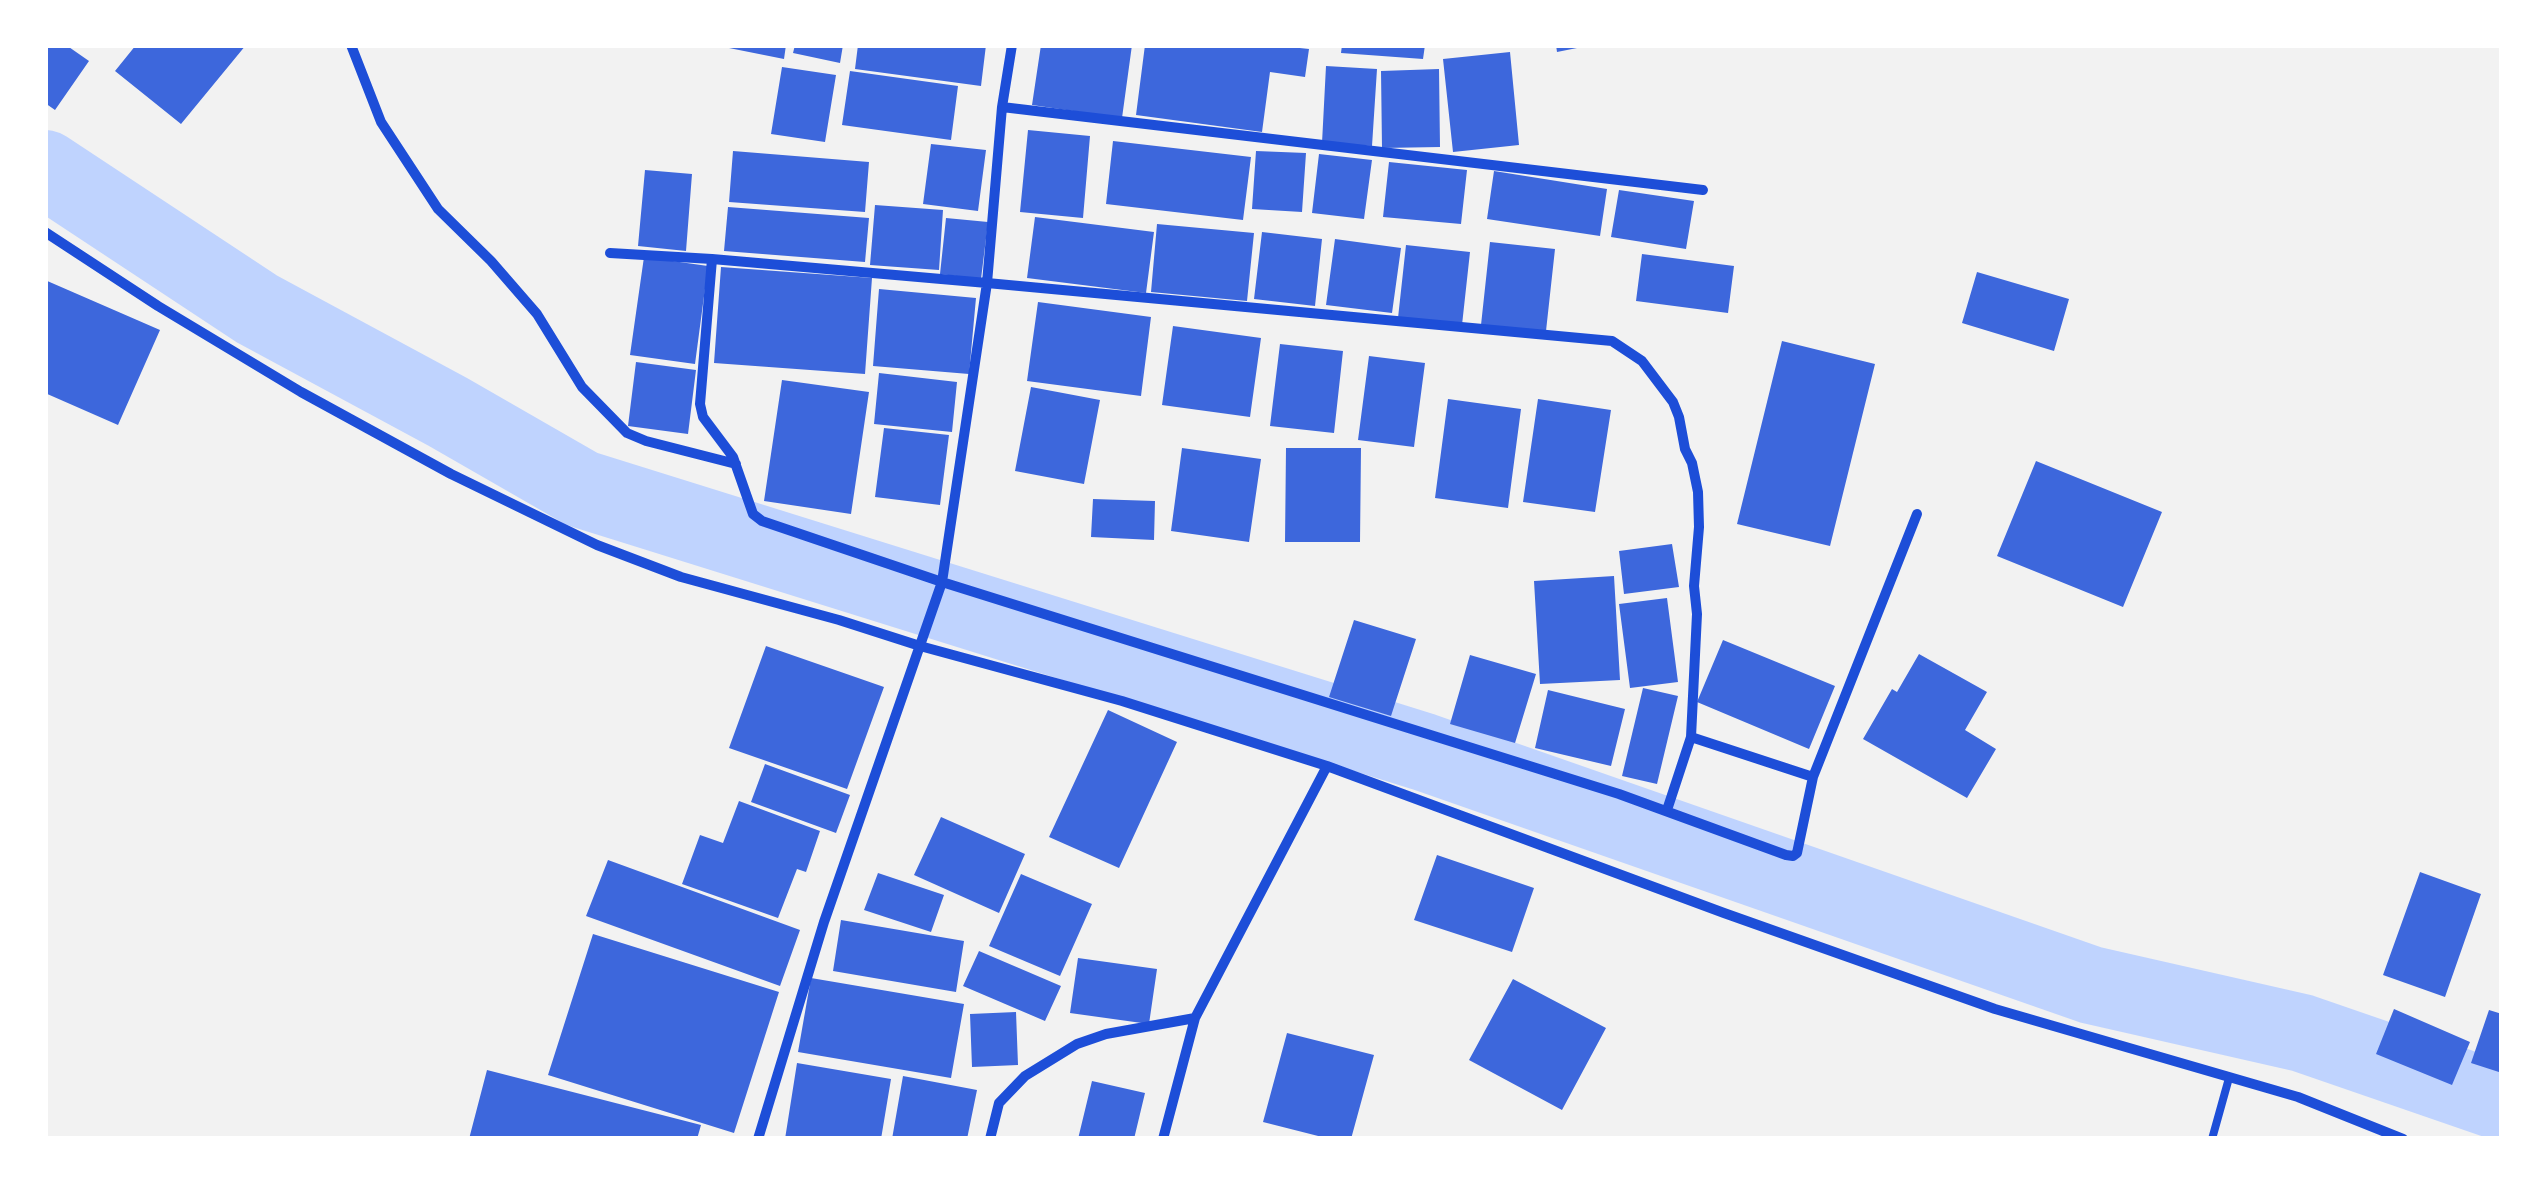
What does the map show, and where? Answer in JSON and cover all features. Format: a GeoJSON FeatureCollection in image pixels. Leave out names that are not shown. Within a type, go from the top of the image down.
{"type":"FeatureCollection","features":[{"type":"Feature","properties":{"kind":"street"},"geometry":{"type":"LineString","coordinates":[[351,45],[381,122],[438,209],[537,314],[582,387],[627,433],[665,447],[736,464]]}},
{"type":"Feature","properties":{"kind":"street"},"geometry":{"type":"LineString","coordinates":[[758,1139],[824,922],[942,582],[987,282],[1002,107],[1012,45]]}},
{"type":"Feature","properties":{"kind":"street"},"geometry":{"type":"LineString","coordinates":[[1002,107],[1703,190]]}},
{"type":"Feature","properties":{"kind":"street"},"geometry":{"type":"LineString","coordinates":[[45,232],[301,392],[452,474],[597,546],[681,576],[1122,701],[1327,766],[1994,1009],[2298,1097],[2403,1139]]}},
{"type":"Feature","properties":{"kind":"street"},"geometry":{"type":"LineString","coordinates":[[610,253],[987,282],[1612,341],[1642,361],[1673,402],[1695,475],[1699,527],[1690,737],[1668,810]]}},
{"type":"Feature","properties":{"kind":"street"},"geometry":{"type":"LineString","coordinates":[[712,259],[700,404],[703,418],[733,456],[753,514],[762,521],[942,582],[1668,810],[1793,856],[1797,853],[1812,777],[1916,514]]}},
{"type":"Feature","properties":{"kind":"street"},"geometry":{"type":"LineString","coordinates":[[1690,737],[1812,777]]}},
{"type":"Feature","properties":{"kind":"street"},"geometry":{"type":"LineString","coordinates":[[1163,1139],[1195,1018],[1327,766]]}},
{"type":"Feature","properties":{"kind":"street"},"geometry":{"type":"LineString","coordinates":[[990,1139],[999,1103],[1025,1076],[1077,1044],[1106,1034],[1195,1018]]}},
{"type":"Feature","properties":{"kind":"lane"},"geometry":{"type":"LineString","coordinates":[[2212,1139],[2229,1078]]}},
{"type":"Feature","properties":{"kind":"building"},"geometry":{"type":"Polygon","coordinates":[[[45,45],[66,45],[89,61],[55,110],[45,103],[45,45]]]}},
{"type":"Feature","properties":{"kind":"building"},"geometry":{"type":"Polygon","coordinates":[[[136,45],[246,45],[181,124],[115,71],[136,45]]]}},
{"type":"Feature","properties":{"kind":"building"},"geometry":{"type":"Polygon","coordinates":[[[724,45],[786,45],[784,59],[724,45]]]}},
{"type":"Feature","properties":{"kind":"building"},"geometry":{"type":"Polygon","coordinates":[[[795,45],[843,45],[840,63],[793,53],[795,45]]]}},
{"type":"Feature","properties":{"kind":"building"},"geometry":{"type":"Polygon","coordinates":[[[858,45],[986,45],[981,86],[855,69],[858,45]]]}},
{"type":"Feature","properties":{"kind":"building"},"geometry":{"type":"Polygon","coordinates":[[[1041,45],[1132,45],[1122,118],[1032,105],[1041,45]]]}},
{"type":"Feature","properties":{"kind":"building"},"geometry":{"type":"Polygon","coordinates":[[[1145,45],[1272,45],[1309,49],[1305,77],[1270,72],[1262,132],[1136,115],[1145,45]]]}},
{"type":"Feature","properties":{"kind":"building"},"geometry":{"type":"Polygon","coordinates":[[[1342,45],[1425,45],[1423,59],[1341,53],[1342,45]]]}},
{"type":"Feature","properties":{"kind":"building"},"geometry":{"type":"Polygon","coordinates":[[[1556,45],[1582,45],[1582,47],[1557,52],[1556,45]]]}},
{"type":"Feature","properties":{"kind":"building"},"geometry":{"type":"Polygon","coordinates":[[[1510,52],[1519,145],[1453,152],[1443,59],[1510,52]]]}},
{"type":"Feature","properties":{"kind":"building"},"geometry":{"type":"Polygon","coordinates":[[[1326,66],[1377,69],[1372,146],[1322,143],[1326,66]]]}},
{"type":"Feature","properties":{"kind":"building"},"geometry":{"type":"Polygon","coordinates":[[[782,67],[836,75],[825,142],[771,134],[782,67]]]}},
{"type":"Feature","properties":{"kind":"building"},"geometry":{"type":"Polygon","coordinates":[[[1439,69],[1440,147],[1382,148],[1381,71],[1439,69]]]}},
{"type":"Feature","properties":{"kind":"building"},"geometry":{"type":"Polygon","coordinates":[[[850,71],[958,86],[951,140],[842,125],[850,71]]]}},
{"type":"Feature","properties":{"kind":"building"},"geometry":{"type":"Polygon","coordinates":[[[1028,130],[1090,136],[1083,218],[1020,212],[1028,130]]]}},
{"type":"Feature","properties":{"kind":"building"},"geometry":{"type":"Polygon","coordinates":[[[1113,141],[1251,157],[1243,220],[1106,204],[1113,141]]]}},
{"type":"Feature","properties":{"kind":"building"},"geometry":{"type":"Polygon","coordinates":[[[931,144],[986,150],[978,211],[923,204],[931,144]]]}},
{"type":"Feature","properties":{"kind":"building"},"geometry":{"type":"Polygon","coordinates":[[[733,151],[869,162],[865,212],[729,202],[733,151]]]}},
{"type":"Feature","properties":{"kind":"building"},"geometry":{"type":"Polygon","coordinates":[[[1256,151],[1306,153],[1302,212],[1252,209],[1256,151]]]}},
{"type":"Feature","properties":{"kind":"building"},"geometry":{"type":"Polygon","coordinates":[[[1319,154],[1372,160],[1364,219],[1312,213],[1319,154]]]}},
{"type":"Feature","properties":{"kind":"building"},"geometry":{"type":"Polygon","coordinates":[[[1389,162],[1467,170],[1461,224],[1383,217],[1389,162]]]}},
{"type":"Feature","properties":{"kind":"building"},"geometry":{"type":"Polygon","coordinates":[[[645,170],[692,174],[686,251],[638,246],[645,170]]]}},
{"type":"Feature","properties":{"kind":"building"},"geometry":{"type":"Polygon","coordinates":[[[1494,171],[1607,189],[1600,236],[1487,219],[1494,171]]]}},
{"type":"Feature","properties":{"kind":"building"},"geometry":{"type":"Polygon","coordinates":[[[1619,190],[1694,201],[1686,249],[1611,237],[1619,190]]]}},
{"type":"Feature","properties":{"kind":"building"},"geometry":{"type":"Polygon","coordinates":[[[875,205],[943,210],[939,270],[870,265],[875,205]]]}},
{"type":"Feature","properties":{"kind":"building"},"geometry":{"type":"Polygon","coordinates":[[[728,207],[869,218],[865,262],[724,251],[728,207]]]}},
{"type":"Feature","properties":{"kind":"building"},"geometry":{"type":"Polygon","coordinates":[[[1035,217],[1154,232],[1146,293],[1027,278],[1035,217]]]}},
{"type":"Feature","properties":{"kind":"building"},"geometry":{"type":"Polygon","coordinates":[[[946,218],[988,222],[981,279],[940,274],[946,218]]]}},
{"type":"Feature","properties":{"kind":"building"},"geometry":{"type":"Polygon","coordinates":[[[1157,224],[1254,233],[1247,301],[1151,292],[1157,224]]]}},
{"type":"Feature","properties":{"kind":"building"},"geometry":{"type":"Polygon","coordinates":[[[1262,232],[1322,239],[1315,306],[1254,299],[1262,232]]]}},
{"type":"Feature","properties":{"kind":"building"},"geometry":{"type":"Polygon","coordinates":[[[1335,239],[1401,248],[1392,313],[1326,305],[1335,239]]]}},
{"type":"Feature","properties":{"kind":"building"},"geometry":{"type":"Polygon","coordinates":[[[1490,242],[1555,249],[1546,331],[1481,325],[1490,242]]]}},
{"type":"Feature","properties":{"kind":"building"},"geometry":{"type":"Polygon","coordinates":[[[1406,245],[1470,252],[1462,325],[1398,318],[1406,245]]]}},
{"type":"Feature","properties":{"kind":"building"},"geometry":{"type":"Polygon","coordinates":[[[1642,254],[1734,266],[1728,313],[1636,301],[1642,254]]]}},
{"type":"Feature","properties":{"kind":"building"},"geometry":{"type":"Polygon","coordinates":[[[644,257],[708,266],[695,364],[630,355],[644,257]]]}},
{"type":"Feature","properties":{"kind":"building"},"geometry":{"type":"Polygon","coordinates":[[[721,267],[872,278],[865,374],[714,363],[721,267]]]}},
{"type":"Feature","properties":{"kind":"building"},"geometry":{"type":"Polygon","coordinates":[[[1977,272],[2069,299],[2054,351],[1962,323],[1977,272]]]}},
{"type":"Feature","properties":{"kind":"building"},"geometry":{"type":"Polygon","coordinates":[[[45,280],[160,330],[118,425],[45,393],[45,280]]]}},
{"type":"Feature","properties":{"kind":"building"},"geometry":{"type":"Polygon","coordinates":[[[879,289],[976,298],[969,374],[873,366],[879,289]]]}},
{"type":"Feature","properties":{"kind":"building"},"geometry":{"type":"Polygon","coordinates":[[[1038,302],[1151,317],[1141,396],[1027,381],[1038,302]]]}},
{"type":"Feature","properties":{"kind":"building"},"geometry":{"type":"Polygon","coordinates":[[[1173,326],[1261,338],[1250,417],[1162,405],[1173,326]]]}},
{"type":"Feature","properties":{"kind":"building"},"geometry":{"type":"Polygon","coordinates":[[[1782,341],[1875,364],[1830,546],[1737,524],[1782,341]]]}},
{"type":"Feature","properties":{"kind":"building"},"geometry":{"type":"Polygon","coordinates":[[[1280,344],[1343,351],[1334,433],[1270,426],[1280,344]]]}},
{"type":"Feature","properties":{"kind":"building"},"geometry":{"type":"Polygon","coordinates":[[[1369,356],[1425,363],[1414,447],[1358,440],[1369,356]]]}},
{"type":"Feature","properties":{"kind":"building"},"geometry":{"type":"Polygon","coordinates":[[[636,362],[696,370],[688,434],[628,426],[636,362]]]}},
{"type":"Feature","properties":{"kind":"building"},"geometry":{"type":"Polygon","coordinates":[[[879,373],[957,382],[952,432],[874,424],[879,373]]]}},
{"type":"Feature","properties":{"kind":"building"},"geometry":{"type":"Polygon","coordinates":[[[782,380],[869,392],[851,514],[764,501],[782,380]]]}},
{"type":"Feature","properties":{"kind":"building"},"geometry":{"type":"Polygon","coordinates":[[[1031,387],[1100,400],[1084,484],[1015,471],[1031,387]]]}},
{"type":"Feature","properties":{"kind":"building"},"geometry":{"type":"Polygon","coordinates":[[[1448,399],[1521,409],[1508,508],[1435,498],[1448,399]]]}},
{"type":"Feature","properties":{"kind":"building"},"geometry":{"type":"Polygon","coordinates":[[[1538,399],[1611,410],[1595,512],[1523,502],[1538,399]]]}},
{"type":"Feature","properties":{"kind":"building"},"geometry":{"type":"Polygon","coordinates":[[[884,428],[949,435],[940,505],[875,497],[884,428]]]}},
{"type":"Feature","properties":{"kind":"building"},"geometry":{"type":"Polygon","coordinates":[[[1182,448],[1261,459],[1249,542],[1171,531],[1182,448]]]}},
{"type":"Feature","properties":{"kind":"building"},"geometry":{"type":"Polygon","coordinates":[[[1286,448],[1361,448],[1360,542],[1285,542],[1286,448]]]}},
{"type":"Feature","properties":{"kind":"building"},"geometry":{"type":"Polygon","coordinates":[[[2036,461],[2162,512],[2123,607],[1997,556],[2036,461]]]}},
{"type":"Feature","properties":{"kind":"building"},"geometry":{"type":"Polygon","coordinates":[[[1093,499],[1155,501],[1154,540],[1091,537],[1093,499]]]}},
{"type":"Feature","properties":{"kind":"building"},"geometry":{"type":"Polygon","coordinates":[[[1672,544],[1679,587],[1624,594],[1619,551],[1672,544]]]}},
{"type":"Feature","properties":{"kind":"building"},"geometry":{"type":"Polygon","coordinates":[[[1614,576],[1620,680],[1540,684],[1534,581],[1614,576]]]}},
{"type":"Feature","properties":{"kind":"building"},"geometry":{"type":"Polygon","coordinates":[[[1667,598],[1678,682],[1630,688],[1619,604],[1667,598]]]}},
{"type":"Feature","properties":{"kind":"building"},"geometry":{"type":"Polygon","coordinates":[[[1354,620],[1416,639],[1391,716],[1329,697],[1354,620]]]}},
{"type":"Feature","properties":{"kind":"building"},"geometry":{"type":"Polygon","coordinates":[[[1723,640],[1835,686],[1809,749],[1697,702],[1723,640]]]}},
{"type":"Feature","properties":{"kind":"building"},"geometry":{"type":"Polygon","coordinates":[[[766,646],[884,687],[847,789],[729,748],[766,646]]]}},
{"type":"Feature","properties":{"kind":"building"},"geometry":{"type":"Polygon","coordinates":[[[1919,654],[1987,692],[1965,730],[1996,749],[1967,798],[1863,739],[1892,689],[1897,692],[1919,654]]]}},
{"type":"Feature","properties":{"kind":"building"},"geometry":{"type":"Polygon","coordinates":[[[1470,655],[1536,674],[1515,743],[1450,724],[1470,655]]]}},
{"type":"Feature","properties":{"kind":"building"},"geometry":{"type":"Polygon","coordinates":[[[1643,688],[1678,696],[1657,784],[1622,776],[1643,688]]]}},
{"type":"Feature","properties":{"kind":"building"},"geometry":{"type":"Polygon","coordinates":[[[1548,690],[1625,709],[1611,766],[1535,748],[1548,690]]]}},
{"type":"Feature","properties":{"kind":"building"},"geometry":{"type":"Polygon","coordinates":[[[1108,710],[1177,742],[1119,868],[1049,837],[1108,710]]]}},
{"type":"Feature","properties":{"kind":"building"},"geometry":{"type":"Polygon","coordinates":[[[765,764],[850,795],[836,833],[751,802],[765,764]]]}},
{"type":"Feature","properties":{"kind":"building"},"geometry":{"type":"Polygon","coordinates":[[[739,801],[820,831],[806,872],[797,869],[778,918],[682,884],[700,835],[723,843],[739,801]]]}},
{"type":"Feature","properties":{"kind":"building"},"geometry":{"type":"Polygon","coordinates":[[[941,817],[1025,854],[999,913],[914,875],[941,817]]]}},
{"type":"Feature","properties":{"kind":"building"},"geometry":{"type":"Polygon","coordinates":[[[1437,855],[1534,888],[1512,952],[1414,920],[1437,855]]]}},
{"type":"Feature","properties":{"kind":"building"},"geometry":{"type":"Polygon","coordinates":[[[608,860],[800,930],[780,986],[586,916],[608,860]]]}},
{"type":"Feature","properties":{"kind":"building"},"geometry":{"type":"Polygon","coordinates":[[[2420,872],[2481,894],[2445,997],[2383,975],[2420,872]]]}},
{"type":"Feature","properties":{"kind":"building"},"geometry":{"type":"Polygon","coordinates":[[[878,873],[944,895],[931,932],[864,910],[878,873]]]}},
{"type":"Feature","properties":{"kind":"building"},"geometry":{"type":"Polygon","coordinates":[[[1021,874],[1092,904],[1060,976],[989,946],[1021,874]]]}},
{"type":"Feature","properties":{"kind":"building"},"geometry":{"type":"Polygon","coordinates":[[[841,920],[964,941],[956,992],[833,971],[841,920]]]}},
{"type":"Feature","properties":{"kind":"building"},"geometry":{"type":"Polygon","coordinates":[[[593,934],[779,992],[734,1133],[548,1075],[593,934]]]}},
{"type":"Feature","properties":{"kind":"building"},"geometry":{"type":"Polygon","coordinates":[[[979,951],[1061,986],[1045,1021],[963,986],[979,951]]]}},
{"type":"Feature","properties":{"kind":"building"},"geometry":{"type":"Polygon","coordinates":[[[1078,958],[1157,969],[1149,1024],[1070,1013],[1078,958]]]}},
{"type":"Feature","properties":{"kind":"building"},"geometry":{"type":"Polygon","coordinates":[[[811,978],[964,1004],[951,1078],[798,1052],[811,978]]]}},
{"type":"Feature","properties":{"kind":"building"},"geometry":{"type":"Polygon","coordinates":[[[1513,979],[1606,1028],[1562,1110],[1469,1060],[1513,979]]]}},
{"type":"Feature","properties":{"kind":"building"},"geometry":{"type":"Polygon","coordinates":[[[2394,1009],[2470,1042],[2452,1085],[2376,1054],[2394,1009]]]}},
{"type":"Feature","properties":{"kind":"building"},"geometry":{"type":"Polygon","coordinates":[[[2489,1010],[2502,1014],[2502,1073],[2471,1063],[2489,1010]]]}},
{"type":"Feature","properties":{"kind":"building"},"geometry":{"type":"Polygon","coordinates":[[[1016,1012],[1018,1065],[972,1067],[970,1014],[1016,1012]]]}},
{"type":"Feature","properties":{"kind":"building"},"geometry":{"type":"Polygon","coordinates":[[[1287,1033],[1374,1055],[1351,1139],[1330,1139],[1263,1122],[1287,1033]]]}},
{"type":"Feature","properties":{"kind":"building"},"geometry":{"type":"Polygon","coordinates":[[[797,1063],[891,1079],[881,1139],[785,1139],[797,1063]]]}},
{"type":"Feature","properties":{"kind":"building"},"geometry":{"type":"Polygon","coordinates":[[[487,1070],[701,1125],[697,1139],[469,1139],[487,1070]]]}},
{"type":"Feature","properties":{"kind":"building"},"geometry":{"type":"Polygon","coordinates":[[[903,1076],[977,1090],[967,1139],[892,1139],[903,1076]]]}},
{"type":"Feature","properties":{"kind":"building"},"geometry":{"type":"Polygon","coordinates":[[[1092,1081],[1145,1093],[1134,1139],[1078,1139],[1092,1081]]]}},
{"type":"Feature","properties":{"kind":"waterway"},"geometry":{"type":"LineString","coordinates":[[45,169],[257,309],[582,489],[1424,752],[2091,985],[2302,1033],[2502,1102]]}}]}
